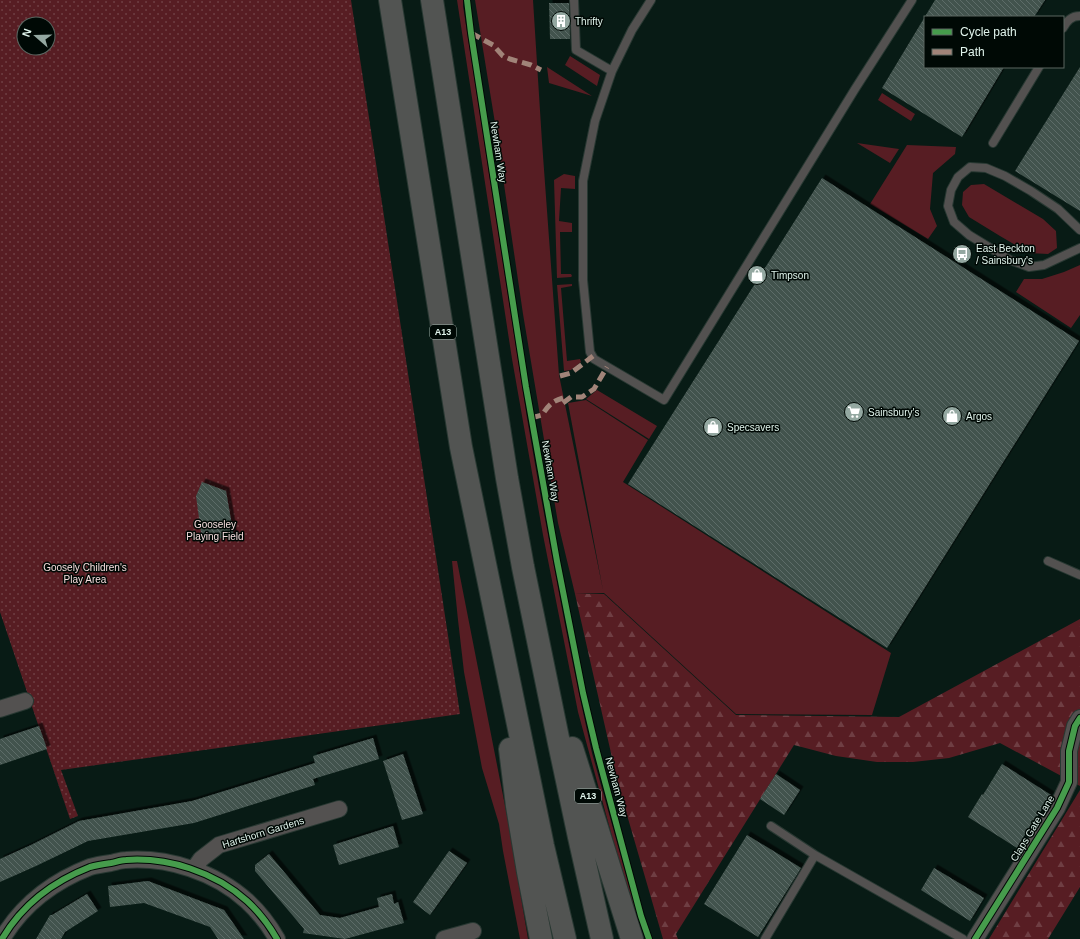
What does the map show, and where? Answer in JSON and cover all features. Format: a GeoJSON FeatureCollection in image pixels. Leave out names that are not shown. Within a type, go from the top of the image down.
{"type":"FeatureCollection","features":[{"type":"Feature","properties":{"kind":"highway","name":"A13"},"geometry":{"type":"LineString","coordinates":[[390,0],[461,447],[543,846],[564,939]]}},
{"type":"Feature","properties":{"kind":"highway","name":"A13"},"geometry":{"type":"LineString","coordinates":[[437,8],[440,53],[507,478],[577,829],[602,939]]}},
{"type":"Feature","properties":{"kind":"highway","name":"A13"},"geometry":{"type":"LineString","coordinates":[[541,654],[583,780],[632,939]]}},
{"type":"Feature","properties":{"kind":"highway","name":"A13"},"geometry":{"type":"LineString","coordinates":[[505,662],[508,732],[517,806],[541,939]]}},
{"type":"Feature","properties":{"kind":"street"},"geometry":{"type":"LineString","coordinates":[[0,709],[25,701]]}},
{"type":"Feature","properties":{"kind":"street","name":"Claps Gate Lane"},"geometry":{"type":"LineString","coordinates":[[975,939],[1057,808],[1069,782],[1070,751],[1075,726],[1080,718]]}},
{"type":"Feature","properties":{"kind":"street","name":"Hartshorn Gardens"},"geometry":{"type":"LineString","coordinates":[[194,869],[201,859],[219,845],[339,809]]}},
{"type":"Feature","properties":{"kind":"street"},"geometry":{"type":"LineString","coordinates":[[4,931],[32,902],[60,881],[91,867],[126,860],[140,860],[160,861],[194,869],[222,882],[247,900],[268,924],[277,939]]}},
{"type":"Feature","properties":{"kind":"street"},"geometry":{"type":"LineString","coordinates":[[444,939],[473,931]]}},
{"type":"Feature","properties":{"kind":"lane"},"geometry":{"type":"LineString","coordinates":[[574,0],[576,50],[612,71]]}},
{"type":"Feature","properties":{"kind":"lane"},"geometry":{"type":"LineString","coordinates":[[651,0],[632,30],[612,71],[595,121],[584,181],[583,280],[590,352],[594,360],[664,400],[855,89],[912,0]]}},
{"type":"Feature","properties":{"kind":"lane"},"geometry":{"type":"LineString","coordinates":[[1064,26],[1067,21],[1074,16],[1080,16]]}},
{"type":"Feature","properties":{"kind":"lane"},"geometry":{"type":"LineString","coordinates":[[993,143],[1038,68]]}},
{"type":"Feature","properties":{"kind":"lane"},"geometry":{"type":"LineString","coordinates":[[1080,230],[1058,209],[1031,191],[1005,176],[986,168],[970,167],[958,177],[951,190],[948,206],[954,222],[969,235],[1010,260],[1029,267],[1044,265],[1080,248]]}},
{"type":"Feature","properties":{"kind":"lane"},"geometry":{"type":"LineString","coordinates":[[1048,561],[1080,575]]}},
{"type":"Feature","properties":{"kind":"lane"},"geometry":{"type":"LineString","coordinates":[[771,826],[815,855],[963,939]]}},
{"type":"Feature","properties":{"kind":"lane"},"geometry":{"type":"LineString","coordinates":[[765,939],[815,855]]}},
{"type":"Feature","properties":{"kind":"green space","name":"Gooseley Playing Field"},"geometry":{"type":"Polygon","coordinates":[[[0,0],[351,0],[460,714],[61,770],[78,816],[70,819],[0,612],[0,0]]]}},
{"type":"Feature","properties":{"kind":"green space"},"geometry":{"type":"Polygon","coordinates":[[[457,0],[463,0],[527,418],[565,625],[592,753],[644,939],[640,939],[578,712],[543,535],[512,359],[457,0]]]}},
{"type":"Feature","properties":{"kind":"green space"},"geometry":{"type":"Polygon","coordinates":[[[475,0],[533,0],[559,375],[603,590],[568,403],[586,400],[648,440],[623,482],[891,653],[872,715],[736,714],[604,593],[575,594],[558,523],[523,314],[475,0]]]}},
{"type":"Feature","properties":{"kind":"green space"},"geometry":{"type":"Polygon","coordinates":[[[570,56],[600,75],[597,86],[565,65],[570,56]]]}},
{"type":"Feature","properties":{"kind":"green space"},"geometry":{"type":"Polygon","coordinates":[[[547,67],[592,96],[549,83],[547,67]]]}},
{"type":"Feature","properties":{"kind":"green space"},"geometry":{"type":"Polygon","coordinates":[[[882,93],[915,114],[911,121],[878,100],[882,93]]]}},
{"type":"Feature","properties":{"kind":"green space"},"geometry":{"type":"Polygon","coordinates":[[[857,143],[899,149],[890,163],[857,143]]]}},
{"type":"Feature","properties":{"kind":"green space"},"geometry":{"type":"Polygon","coordinates":[[[907,145],[956,147],[955,154],[933,173],[930,209],[937,226],[928,239],[870,204],[907,145]]]}},
{"type":"Feature","properties":{"kind":"green space"},"geometry":{"type":"Polygon","coordinates":[[[564,174],[575,176],[575,189],[561,188],[559,221],[572,223],[572,232],[560,232],[561,274],[571,274],[572,276],[557,278],[554,180],[564,174]]]}},
{"type":"Feature","properties":{"kind":"green space"},"geometry":{"type":"Polygon","coordinates":[[[984,184],[1043,219],[1056,231],[1057,248],[1048,254],[1029,253],[969,217],[962,205],[963,192],[971,185],[984,184]]]}},
{"type":"Feature","properties":{"kind":"green space"},"geometry":{"type":"Polygon","coordinates":[[[1080,265],[1080,315],[1071,328],[1016,292],[1024,279],[1042,279],[1080,265]]]}},
{"type":"Feature","properties":{"kind":"green space"},"geometry":{"type":"Polygon","coordinates":[[[572,284],[572,286],[561,288],[567,361],[580,359],[581,362],[571,370],[564,371],[557,285],[572,284]]]}},
{"type":"Feature","properties":{"kind":"green space"},"geometry":{"type":"Polygon","coordinates":[[[597,390],[657,426],[649,439],[586,399],[597,390]]]}},
{"type":"Feature","properties":{"kind":"green space"},"geometry":{"type":"Polygon","coordinates":[[[452,561],[457,561],[509,826],[528,939],[520,939],[499,824],[482,768],[464,672],[452,561]]]}},
{"type":"Feature","properties":{"kind":"green space"},"geometry":{"type":"Polygon","coordinates":[[[575,594],[604,594],[736,715],[899,717],[1080,619],[1080,786],[1000,743],[949,758],[913,762],[877,762],[836,756],[794,745],[676,934],[678,939],[663,939],[618,784],[575,594]]]}},
{"type":"Feature","properties":{"kind":"green space"},"geometry":{"type":"Polygon","coordinates":[[[1080,790],[1080,887],[1048,939],[989,939],[1080,790]]]}},
{"type":"Feature","properties":{"kind":"building"},"geometry":{"type":"Polygon","coordinates":[[[935,0],[1045,0],[1035,16],[925,16],[935,0]]]}},
{"type":"Feature","properties":{"kind":"building","name":"Thrifty"},"geometry":{"type":"Polygon","coordinates":[[[549,3],[569,3],[570,39],[550,39],[549,3]]]}},
{"type":"Feature","properties":{"kind":"building"},"geometry":{"type":"Polygon","coordinates":[[[924,18],[924,68],[1003,68],[962,137],[882,88],[924,18]]]}},
{"type":"Feature","properties":{"kind":"building"},"geometry":{"type":"Polygon","coordinates":[[[1080,67],[1080,211],[1015,171],[1080,67]]]}},
{"type":"Feature","properties":{"kind":"building","name":"Sainsbury's"},"geometry":{"type":"Polygon","coordinates":[[[822,178],[1079,341],[887,648],[628,484],[822,178]]]}},
{"type":"Feature","properties":{"kind":"building"},"geometry":{"type":"Polygon","coordinates":[[[202,482],[226,491],[234,537],[202,540],[196,496],[202,482]]]}},
{"type":"Feature","properties":{"kind":"building"},"geometry":{"type":"Polygon","coordinates":[[[39,726],[47,749],[0,765],[0,739],[39,726]]]}},
{"type":"Feature","properties":{"kind":"building"},"geometry":{"type":"Polygon","coordinates":[[[373,738],[379,759],[313,779],[315,785],[194,823],[88,841],[0,882],[0,859],[79,821],[192,801],[315,763],[313,756],[373,738]]]}},
{"type":"Feature","properties":{"kind":"building"},"geometry":{"type":"Polygon","coordinates":[[[403,754],[423,814],[402,820],[383,761],[403,754]]]}},
{"type":"Feature","properties":{"kind":"building"},"geometry":{"type":"Polygon","coordinates":[[[1002,764],[1051,795],[1037,817],[1036,816],[1017,848],[968,817],[1002,764]]]}},
{"type":"Feature","properties":{"kind":"building"},"geometry":{"type":"Polygon","coordinates":[[[776,774],[800,790],[784,815],[760,799],[776,774]]]}},
{"type":"Feature","properties":{"kind":"building"},"geometry":{"type":"Polygon","coordinates":[[[393,826],[399,847],[339,865],[333,845],[393,826]]]}},
{"type":"Feature","properties":{"kind":"building"},"geometry":{"type":"Polygon","coordinates":[[[747,835],[801,868],[758,937],[704,904],[747,835]]]}},
{"type":"Feature","properties":{"kind":"building"},"geometry":{"type":"Polygon","coordinates":[[[449,851],[467,863],[430,915],[413,902],[449,851]]]}},
{"type":"Feature","properties":{"kind":"building"},"geometry":{"type":"Polygon","coordinates":[[[269,854],[320,915],[340,918],[379,907],[377,898],[392,894],[394,904],[398,902],[404,923],[345,939],[303,933],[304,929],[255,871],[255,865],[269,854]]]}},
{"type":"Feature","properties":{"kind":"building"},"geometry":{"type":"Polygon","coordinates":[[[934,868],[984,898],[970,921],[921,890],[934,868]]]}},
{"type":"Feature","properties":{"kind":"building"},"geometry":{"type":"Polygon","coordinates":[[[148,881],[224,910],[244,939],[218,939],[210,927],[144,903],[110,907],[108,886],[148,881]]]}},
{"type":"Feature","properties":{"kind":"building"},"geometry":{"type":"Polygon","coordinates":[[[87,894],[98,911],[65,932],[61,939],[36,939],[50,915],[87,894]]]}},
{"type":"Feature","properties":{"kind":"marked path"},"geometry":{"type":"LineString","coordinates":[[471,33],[493,45],[503,56],[531,65],[541,70]]}},
{"type":"Feature","properties":{"kind":"marked path"},"geometry":{"type":"LineString","coordinates":[[560,376],[571,373],[593,356]]}},
{"type":"Feature","properties":{"kind":"marked path"},"geometry":{"type":"LineString","coordinates":[[563,403],[571,397],[582,397],[594,389],[607,367]]}},
{"type":"Feature","properties":{"kind":"marked path"},"geometry":{"type":"LineString","coordinates":[[531,418],[542,415],[551,404],[563,398]]}},
{"type":"Feature","properties":{"kind":"cycle path","name":"Newham Way"},"geometry":{"type":"LineString","coordinates":[[467,0],[526,387],[557,561],[583,693],[596,748],[641,916],[649,939]]}},
{"type":"Feature","properties":{"kind":"cycle path"},"geometry":{"type":"LineString","coordinates":[[975,939],[1057,808],[1069,782],[1069,751],[1075,726],[1080,718]]}},
{"type":"Feature","properties":{"kind":"cycle path"},"geometry":{"type":"LineString","coordinates":[[2,939],[19,915],[29,905],[64,879],[93,866],[122,860],[158,861],[190,868],[206,874],[234,891],[247,901],[264,919],[277,939]]}},
{"type":"Feature","properties":{"kind":"place","name":"Thrifty"},"geometry":{"type":"Point","coordinates":[561,21]}},
{"type":"Feature","properties":{"kind":"place","name":"East Beckton / Sainsbury's"},"geometry":{"type":"Point","coordinates":[962,254]}},
{"type":"Feature","properties":{"kind":"place","name":"Timpson"},"geometry":{"type":"Point","coordinates":[757,275]}},
{"type":"Feature","properties":{"kind":"place","name":"Sainsbury's"},"geometry":{"type":"Point","coordinates":[854,412]}},
{"type":"Feature","properties":{"kind":"place","name":"Argos"},"geometry":{"type":"Point","coordinates":[952,416]}},
{"type":"Feature","properties":{"kind":"place","name":"Specsavers"},"geometry":{"type":"Point","coordinates":[713,427]}},
{"type":"Feature","properties":{"kind":"park label","name":"Goosely Children's Play Area"},"geometry":{"type":"Point","coordinates":[85,572]}}]}
